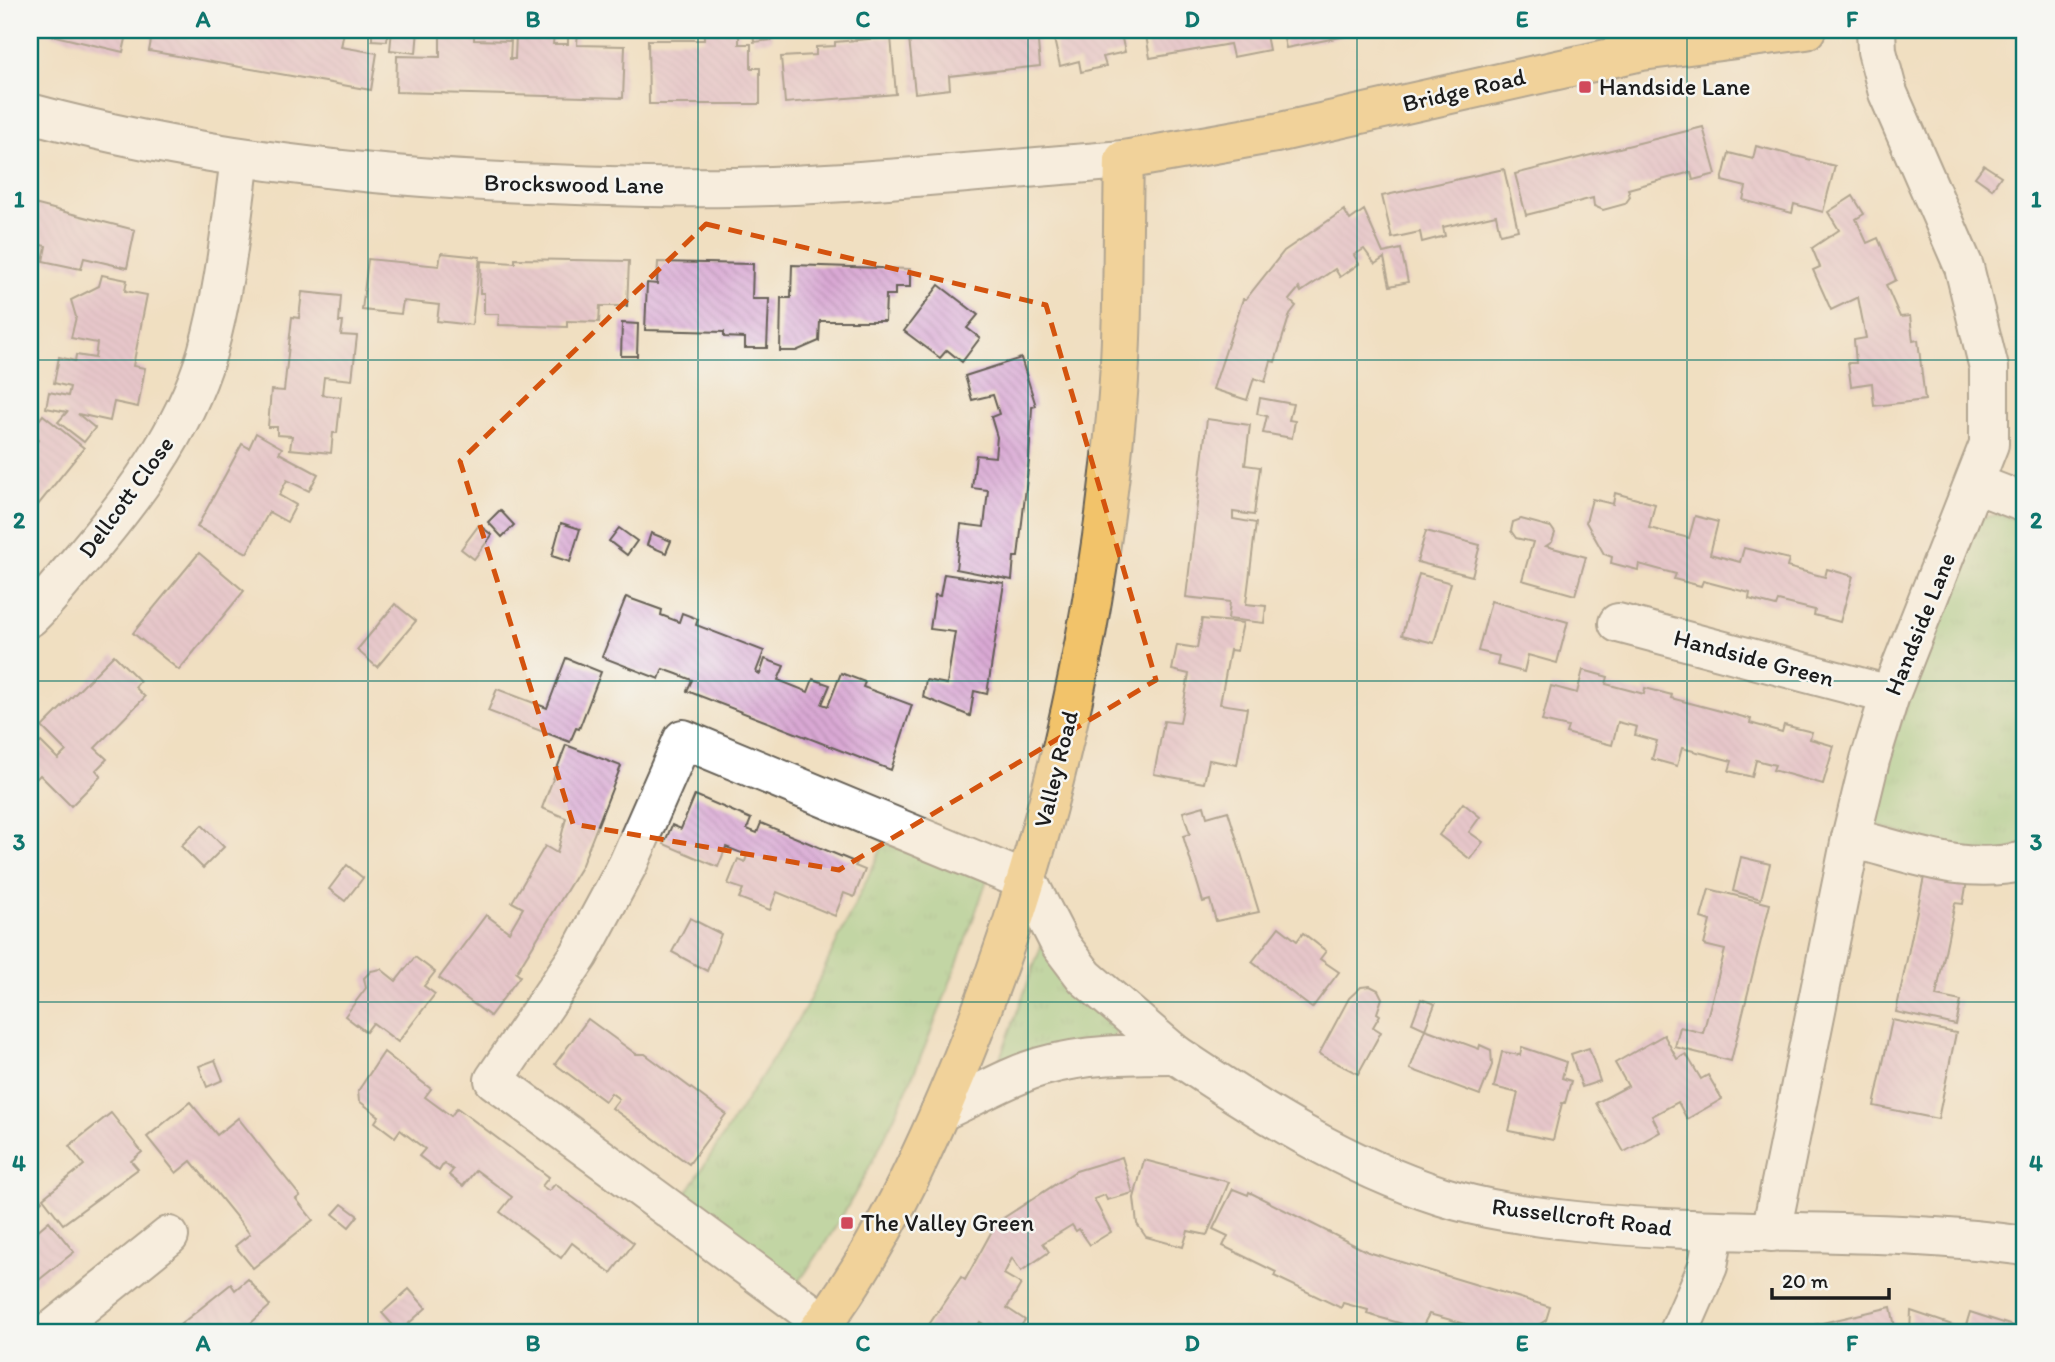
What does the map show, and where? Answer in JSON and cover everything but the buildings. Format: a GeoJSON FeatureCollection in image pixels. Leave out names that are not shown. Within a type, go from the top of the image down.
{"type":"FeatureCollection","features":[{"type":"Feature","properties":{"kind":"main road","name":"Bridge Road"},"geometry":{"type":"LineString","coordinates":[[1124,160],[1276,133],[1642,51],[1805,30]]}},
{"type":"Feature","properties":{"kind":"main road","name":"Valley Road"},"geometry":{"type":"LineString","coordinates":[[820,1328],[889,1218],[940,1112],[993,984],[1028,882],[1074,697],[1101,546],[1117,405],[1124,160]]}},
{"type":"Feature","properties":{"kind":"street","name":"Handside Lane"},"geometry":{"type":"LineString","coordinates":[[1771,1232],[1851,838],[1870,760],[1890,695],[1976,484],[1989,444],[1989,368],[1964,267],[1888,93],[1877,51],[1876,30]]}},
{"type":"Feature","properties":{"kind":"street","name":"Brockswood Lane"},"geometry":{"type":"LineString","coordinates":[[30,113],[84,128],[240,159],[446,180],[621,187],[782,185],[1124,160]]}},
{"type":"Feature","properties":{"kind":"street","name":"Dellcott Close"},"geometry":{"type":"LineString","coordinates":[[30,617],[89,550],[147,476],[183,415],[206,354],[225,272],[240,159]]}},
{"type":"Feature","properties":{"kind":"street"},"geometry":{"type":"LineString","coordinates":[[1976,484],[2025,503]]}},
{"type":"Feature","properties":{"kind":"street","name":"Handside Green"},"geometry":{"type":"LineString","coordinates":[[1618,623],[1890,695]]}},
{"type":"Feature","properties":{"kind":"street"},"geometry":{"type":"LineString","coordinates":[[820,1328],[494,1080],[579,956],[628,864],[683,739],[1028,882]]}},
{"type":"Feature","properties":{"kind":"street"},"geometry":{"type":"LineString","coordinates":[[1851,838],[1970,868],[1996,868],[2025,861]]}},
{"type":"Feature","properties":{"kind":"street","name":"Russellcroft Road"},"geometry":{"type":"LineString","coordinates":[[1028,882],[1060,944],[1085,977],[1175,1054],[1282,1123],[1369,1167],[1442,1196],[1528,1216],[1714,1232],[1959,1237],[2025,1246]]}},
{"type":"Feature","properties":{"kind":"street"},"geometry":{"type":"LineString","coordinates":[[940,1112],[1038,1068],[1075,1059],[1119,1054],[1175,1054]]}},
{"type":"Feature","properties":{"kind":"street"},"geometry":{"type":"LineString","coordinates":[[1679,1332],[1708,1266],[1714,1232]]}},
{"type":"Feature","properties":{"kind":"street"},"geometry":{"type":"LineString","coordinates":[[50,1332],[169,1236]]}},
{"type":"Feature","properties":{"kind":"highlighted area"},"geometry":{"type":"Polygon","coordinates":[[[706,224],[1046,305],[1156,680],[839,870],[573,824],[460,461],[706,224]]]}},
{"type":"Feature","properties":{"kind":"green space"},"geometry":{"type":"Polygon","coordinates":[[[2002,514],[2025,524],[2025,843],[1990,860],[1877,826],[1875,792],[1972,527],[1984,517],[2002,514]]]}},
{"type":"Feature","properties":{"kind":"green space"},"geometry":{"type":"Polygon","coordinates":[[[884,843],[988,877],[950,984],[907,1089],[857,1190],[796,1286],[683,1198],[805,1009],[884,843]]]}},
{"type":"Feature","properties":{"kind":"green space"},"geometry":{"type":"Polygon","coordinates":[[[1042,944],[1118,1029],[1111,1040],[996,1069],[1042,944]]]}},
{"type":"Feature","properties":{"kind":"place","name":"Handside Lane"},"geometry":{"type":"Point","coordinates":[1585,87]}},
{"type":"Feature","properties":{"kind":"place","name":"The Valley Green"},"geometry":{"type":"Point","coordinates":[847,1223]}}]}
